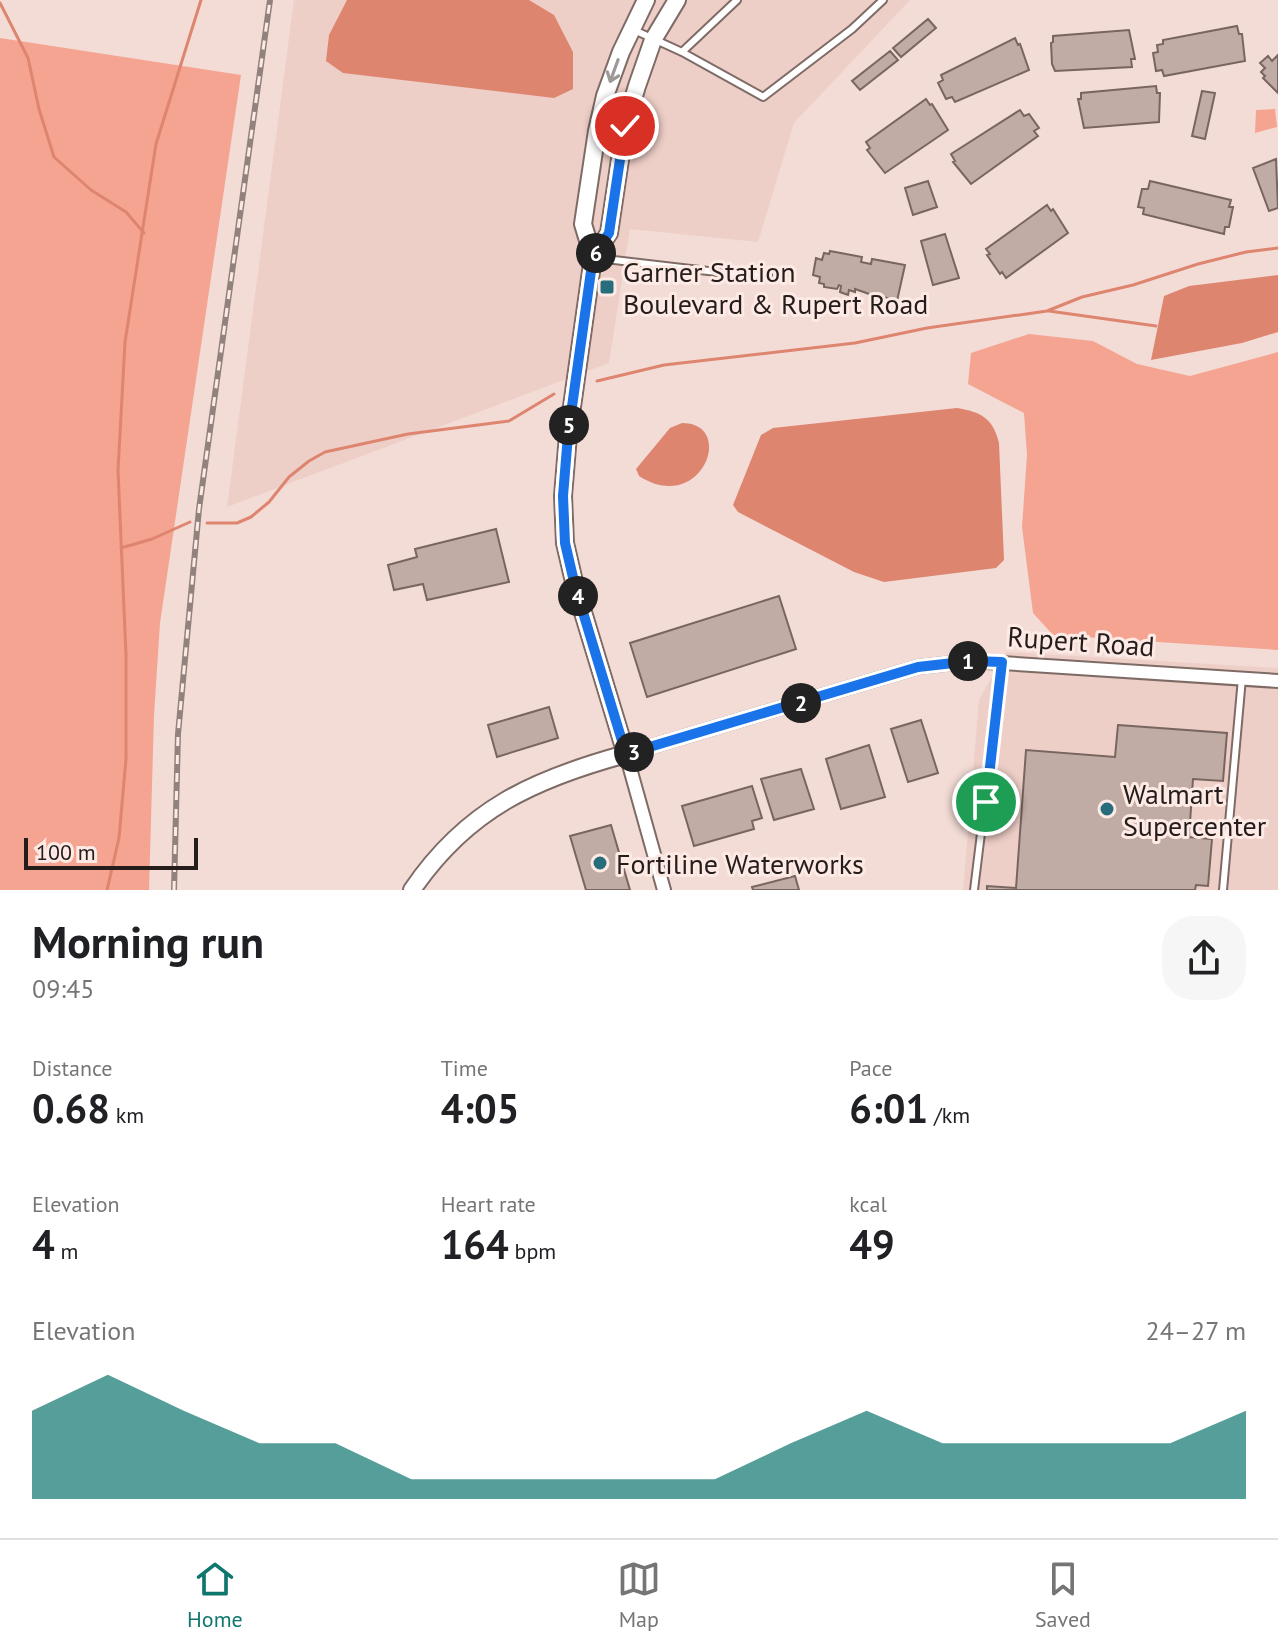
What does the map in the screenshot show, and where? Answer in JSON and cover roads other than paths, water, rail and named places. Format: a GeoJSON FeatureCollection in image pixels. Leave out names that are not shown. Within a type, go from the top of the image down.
{"type":"FeatureCollection","features":[{"type":"Feature","properties":{"kind":"street"},"geometry":{"type":"LineString","coordinates":[[646,0],[631,28],[605,96],[597,131],[583,224],[593,257],[568,435],[563,496],[565,543],[575,586],[664,890]]}},
{"type":"Feature","properties":{"kind":"street"},"geometry":{"type":"LineString","coordinates":[[593,257],[609,233],[625,126],[653,40],[677,0]]}},
{"type":"Feature","properties":{"kind":"street","name":"Rupert Road"},"geometry":{"type":"LineString","coordinates":[[412,890],[432,863],[462,832],[504,801],[543,780],[918,667],[971,661],[1002,662],[1278,681]]}},
{"type":"Feature","properties":{"kind":"lane"},"geometry":{"type":"LineString","coordinates":[[682,52],[737,0]]}},
{"type":"Feature","properties":{"kind":"lane"},"geometry":{"type":"LineString","coordinates":[[631,28],[763,97],[852,29],[883,0]]}},
{"type":"Feature","properties":{"kind":"lane"},"geometry":{"type":"LineString","coordinates":[[593,257],[751,276],[768,275]]}},
{"type":"Feature","properties":{"kind":"lane"},"geometry":{"type":"LineString","coordinates":[[974,890],[1002,662]]}},
{"type":"Feature","properties":{"kind":"lane"},"geometry":{"type":"LineString","coordinates":[[1223,890],[1242,678]]}},
{"type":"Feature","properties":{"kind":"waterway"},"geometry":{"type":"LineString","coordinates":[[107,890],[119,838],[126,759],[126,655],[118,470],[125,342],[156,144],[201,0]]}},
{"type":"Feature","properties":{"kind":"waterway"},"geometry":{"type":"LineString","coordinates":[[0,3],[28,58],[54,157],[91,190],[126,212],[144,233]]}},
{"type":"Feature","properties":{"kind":"waterway"},"geometry":{"type":"LineString","coordinates":[[597,381],[664,365],[855,343],[927,328],[1047,311],[1082,297],[1133,285],[1198,264],[1278,248]]}},
{"type":"Feature","properties":{"kind":"waterway"},"geometry":{"type":"LineString","coordinates":[[1049,311],[1156,326]]}},
{"type":"Feature","properties":{"kind":"waterway"},"geometry":{"type":"LineString","coordinates":[[207,523],[237,523],[251,517],[269,502],[289,477],[325,452],[408,434],[509,421],[554,394]]}},
{"type":"Feature","properties":{"kind":"waterway"},"geometry":{"type":"LineString","coordinates":[[121,548],[152,539],[190,522]]}},
{"type":"Feature","properties":{"kind":"railway"},"geometry":{"type":"LineString","coordinates":[[174,890],[178,734],[199,509],[270,0]]}},
{"type":"Feature","properties":{"kind":"place","name":"Garner Station Boulevard & Rupert Road"},"geometry":{"type":"Point","coordinates":[607,287]}},
{"type":"Feature","properties":{"kind":"place","name":"Walmart Supercenter"},"geometry":{"type":"Point","coordinates":[1107,809]}},
{"type":"Feature","properties":{"kind":"place","name":"Fortiline Waterworks"},"geometry":{"type":"Point","coordinates":[600,863]}}]}
